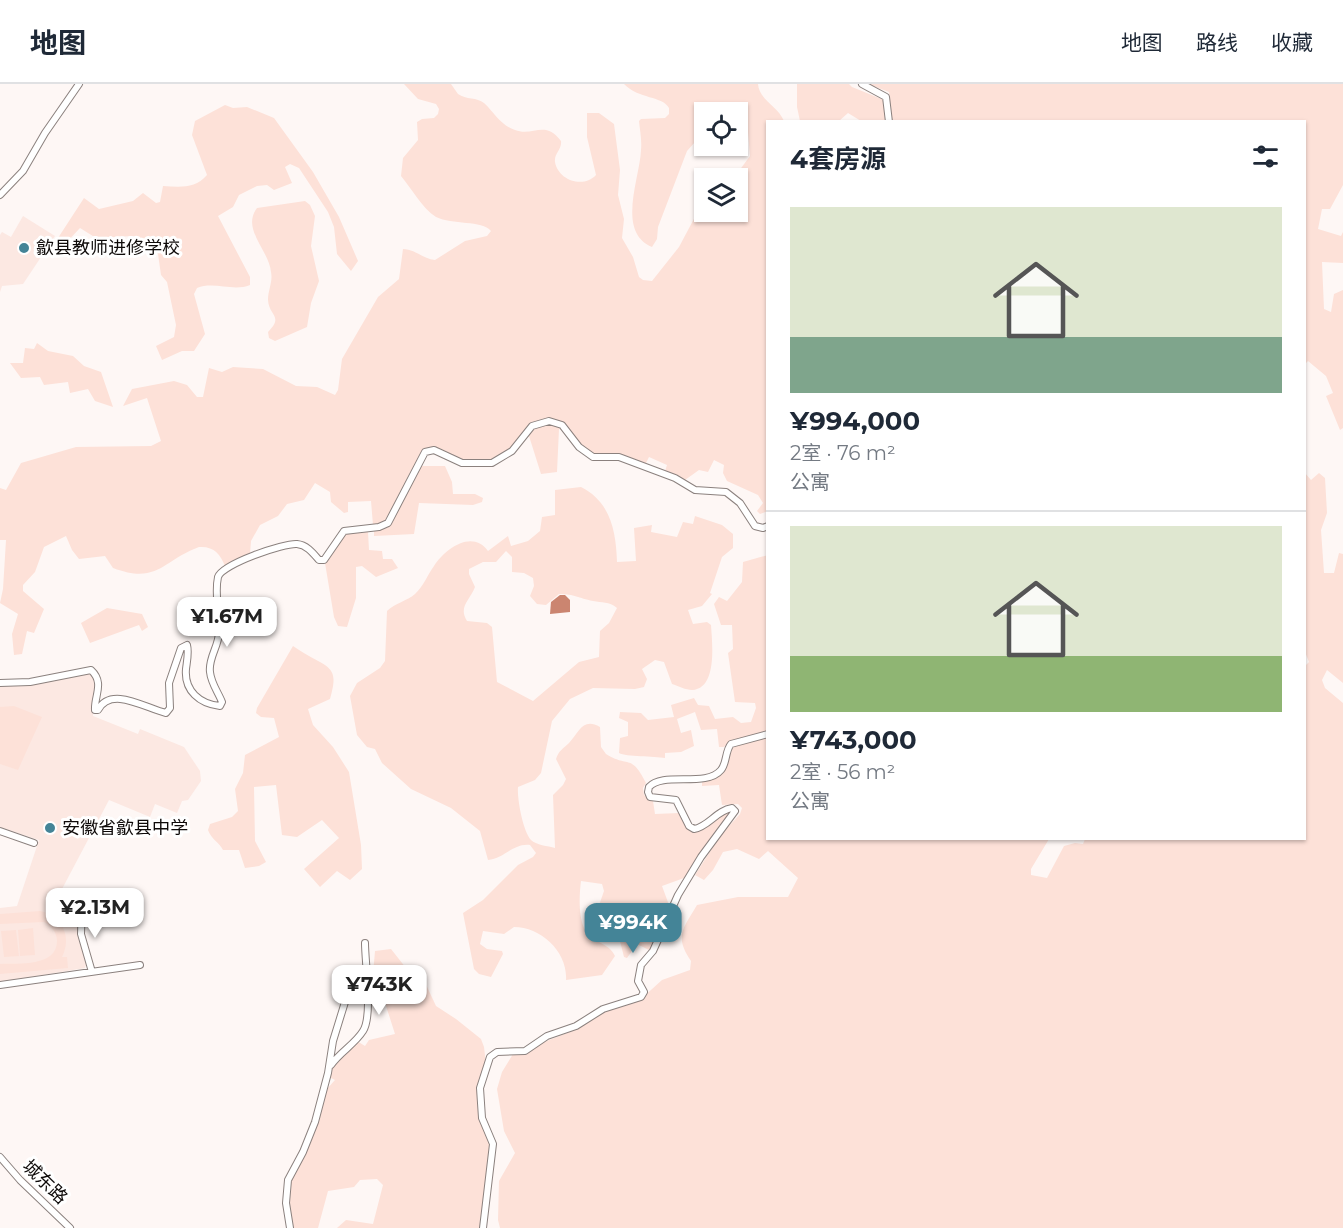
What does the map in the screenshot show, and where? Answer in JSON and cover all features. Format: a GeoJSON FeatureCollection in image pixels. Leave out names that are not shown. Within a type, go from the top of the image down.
{"type":"FeatureCollection","features":[{"type":"Feature","properties":{"kind":"street"},"geometry":{"type":"LineString","coordinates":[[0,195],[23,171],[45,133],[79,84]]}},
{"type":"Feature","properties":{"kind":"street"},"geometry":{"type":"LineString","coordinates":[[862,84],[886,96],[889,120]]}},
{"type":"Feature","properties":{"kind":"street"},"geometry":{"type":"LineString","coordinates":[[0,683],[30,682],[91,670],[97,677],[100,693],[95,703],[96,711],[105,702],[120,699],[166,713],[170,708],[170,678],[181,648],[187,645],[186,676],[190,689],[199,699],[220,706],[222,702],[212,680],[210,668],[219,633],[218,589],[222,571],[254,555],[291,544],[304,546],[319,560],[324,560],[344,531],[380,527],[388,523],[424,452],[436,451],[462,463],[492,463],[512,451],[520,438],[532,426],[540,422],[549,421],[562,425],[579,447],[593,457],[619,457],[675,478],[695,490],[726,492],[740,502],[755,526],[766,527]]}},
{"type":"Feature","properties":{"kind":"street"},"geometry":{"type":"LineString","coordinates":[[483,1228],[493,1142],[482,1118],[480,1088],[489,1058],[498,1052],[525,1051],[547,1036],[576,1026],[603,1009],[641,997],[644,992],[638,981],[640,965],[652,951],[678,895],[701,857],[735,811],[732,808],[725,809],[701,828],[694,829],[689,826],[676,800],[650,797],[649,787],[660,780],[688,780],[717,773],[722,768],[731,744],[766,735]]}},
{"type":"Feature","properties":{"kind":"street"},"geometry":{"type":"LineString","coordinates":[[0,831],[34,843]]}},
{"type":"Feature","properties":{"kind":"street"},"geometry":{"type":"LineString","coordinates":[[92,972],[81,934],[82,903],[97,901]]}},
{"type":"Feature","properties":{"kind":"street"},"geometry":{"type":"LineString","coordinates":[[329,1068],[338,1055],[361,1034],[366,1026],[368,984],[365,943]]}},
{"type":"Feature","properties":{"kind":"street"},"geometry":{"type":"LineString","coordinates":[[0,985],[140,965]]}},
{"type":"Feature","properties":{"kind":"street"},"geometry":{"type":"LineString","coordinates":[[290,1228],[286,1203],[288,1180],[309,1137],[345,1002]]}},
{"type":"Feature","properties":{"kind":"street","name":"城东路"},"geometry":{"type":"LineString","coordinates":[[0,1157],[20,1180],[70,1228]]}},
{"type":"Feature","properties":{"kind":"shaded area"},"geometry":{"type":"Polygon","coordinates":[[[404,84],[451,84],[461,96],[484,103],[501,122],[510,128],[521,132],[550,131],[561,141],[555,159],[557,168],[566,178],[578,182],[591,179],[596,175],[587,137],[587,113],[599,113],[614,124],[620,170],[618,195],[624,219],[622,238],[633,257],[639,277],[652,281],[679,247],[694,219],[694,222],[748,222],[748,168],[741,168],[750,156],[748,102],[694,102],[694,143],[687,151],[658,227],[657,239],[652,247],[641,240],[632,217],[640,162],[639,121],[665,118],[669,114],[669,108],[661,101],[636,92],[624,84],[758,84],[765,99],[778,111],[783,120],[766,120],[766,512],[760,514],[757,511],[763,503],[758,495],[727,481],[723,473],[724,465],[714,460],[708,472],[699,470],[685,480],[665,471],[667,465],[649,457],[645,465],[622,456],[597,459],[586,456],[564,431],[559,429],[557,472],[541,474],[529,436],[523,438],[515,451],[491,461],[469,462],[438,449],[423,452],[390,517],[384,524],[373,525],[371,501],[348,502],[348,512],[344,513],[331,502],[330,492],[315,483],[304,500],[287,504],[278,516],[260,525],[251,541],[250,554],[225,566],[216,552],[209,548],[199,547],[159,569],[140,574],[128,573],[113,568],[105,556],[79,559],[66,536],[44,547],[35,572],[23,585],[23,591],[44,609],[34,633],[27,631],[22,654],[14,655],[12,634],[18,614],[0,603],[6,540],[0,540],[0,488],[6,490],[21,463],[76,447],[151,446],[161,441],[147,398],[123,406],[132,389],[174,381],[187,385],[197,397],[203,397],[209,368],[222,372],[233,367],[263,369],[296,386],[317,387],[335,395],[338,390],[342,359],[378,297],[399,279],[403,249],[435,260],[465,241],[487,236],[491,231],[481,225],[436,217],[422,204],[401,176],[403,158],[418,140],[417,122],[434,118],[439,109],[436,104],[418,99],[404,84]]]}},
{"type":"Feature","properties":{"kind":"shaded area"},"geometry":{"type":"Polygon","coordinates":[[[797,84],[849,84],[884,100],[885,120],[859,120],[848,113],[840,120],[800,120],[797,84]]]}},
{"type":"Feature","properties":{"kind":"shaded area"},"geometry":{"type":"Polygon","coordinates":[[[868,84],[1343,84],[1343,185],[1330,209],[1322,209],[1318,229],[1341,236],[1343,232],[1343,263],[1322,262],[1324,309],[1331,312],[1334,294],[1343,290],[1343,428],[1340,430],[1326,396],[1333,393],[1326,376],[1308,361],[1306,363],[1306,120],[892,120],[889,92],[868,84]]]}},
{"type":"Feature","properties":{"kind":"shaded area"},"geometry":{"type":"Polygon","coordinates":[[[225,105],[233,108],[247,107],[274,118],[313,172],[339,217],[358,261],[351,271],[337,254],[334,227],[328,212],[299,168],[290,164],[285,167],[292,183],[274,190],[267,185],[257,186],[239,195],[233,207],[218,216],[250,277],[250,285],[197,288],[194,294],[205,334],[194,351],[182,351],[162,360],[156,346],[174,337],[176,325],[167,282],[161,275],[158,254],[150,241],[133,236],[96,238],[80,228],[65,244],[58,238],[84,198],[99,209],[133,201],[143,193],[156,203],[160,202],[163,186],[187,186],[202,180],[207,175],[192,135],[195,121],[225,105]]]}},
{"type":"Feature","properties":{"kind":"shaded area"},"geometry":{"type":"Polygon","coordinates":[[[305,201],[310,205],[315,216],[311,246],[319,281],[311,303],[307,327],[275,341],[269,338],[268,332],[275,322],[268,300],[271,272],[254,232],[253,216],[257,208],[305,201]]]}},
{"type":"Feature","properties":{"kind":"shaded area","name":"歙县教师进修学校"},"geometry":{"type":"Polygon","coordinates":[[[23,216],[55,236],[23,284],[2,286],[0,292],[0,235],[2,232],[11,237],[23,216]]]}},
{"type":"Feature","properties":{"kind":"shaded area"},"geometry":{"type":"Polygon","coordinates":[[[37,343],[48,351],[73,356],[84,366],[101,372],[113,407],[95,401],[88,389],[70,393],[68,382],[44,385],[40,377],[21,378],[10,363],[23,363],[25,348],[34,349],[37,343]]]}},
{"type":"Feature","properties":{"kind":"shaded area"},"geometry":{"type":"Polygon","coordinates":[[[418,466],[445,466],[452,482],[453,494],[475,494],[483,498],[482,502],[473,505],[419,503],[414,534],[374,536],[374,530],[388,527],[393,521],[418,466]]]}},
{"type":"Feature","properties":{"kind":"shaded area"},"geometry":{"type":"Polygon","coordinates":[[[1319,473],[1325,478],[1327,513],[1321,530],[1324,573],[1334,573],[1339,553],[1343,554],[1343,683],[1327,670],[1322,680],[1325,688],[1343,703],[1343,1228],[500,1228],[498,1220],[499,1181],[515,1153],[504,1131],[497,1089],[502,1072],[513,1054],[570,1032],[606,1009],[641,999],[662,980],[690,970],[691,961],[683,945],[682,933],[697,905],[738,897],[788,897],[798,878],[768,851],[759,859],[737,849],[723,852],[713,870],[704,880],[695,875],[720,836],[740,814],[742,808],[738,804],[722,805],[719,785],[702,786],[702,780],[725,770],[735,745],[766,737],[766,840],[1048,840],[1031,869],[1031,875],[1047,878],[1064,846],[1075,843],[1083,844],[1085,840],[1306,840],[1306,665],[1309,662],[1306,654],[1306,474],[1311,480],[1319,473]]]}},
{"type":"Feature","properties":{"kind":"shaded area"},"geometry":{"type":"Polygon","coordinates":[[[581,487],[599,501],[613,529],[617,562],[636,561],[634,528],[652,525],[651,532],[677,537],[683,522],[693,524],[695,516],[722,525],[733,534],[733,548],[722,557],[710,593],[712,594],[702,606],[688,610],[693,624],[707,622],[711,625],[712,663],[706,682],[700,688],[692,690],[672,684],[664,662],[655,660],[642,669],[647,679],[644,687],[635,689],[593,688],[570,699],[552,721],[541,773],[535,780],[518,787],[521,815],[528,836],[536,843],[555,848],[553,795],[566,779],[556,759],[582,727],[589,724],[600,727],[601,747],[606,754],[629,762],[637,768],[646,783],[643,788],[644,795],[653,801],[655,814],[679,813],[694,831],[704,828],[731,812],[684,878],[662,886],[669,905],[649,950],[637,944],[627,958],[624,957],[619,937],[603,928],[597,911],[604,891],[602,884],[581,881],[580,912],[584,928],[593,939],[608,948],[615,956],[602,975],[566,980],[563,960],[551,943],[534,931],[514,927],[504,934],[483,931],[480,944],[487,949],[502,951],[503,954],[491,977],[479,974],[474,969],[463,913],[483,900],[518,865],[536,853],[530,845],[524,845],[488,860],[480,831],[451,808],[411,789],[382,763],[375,749],[367,747],[357,735],[350,696],[357,683],[380,668],[385,661],[387,611],[415,594],[445,553],[459,544],[474,542],[482,545],[488,551],[508,536],[511,546],[528,541],[540,531],[542,517],[555,515],[555,490],[581,487]],[[506,551],[496,562],[483,562],[469,569],[475,587],[464,612],[467,621],[487,623],[492,627],[497,682],[533,701],[579,662],[599,657],[600,631],[609,623],[617,608],[608,603],[564,594],[559,594],[546,605],[537,604],[530,596],[534,586],[533,578],[524,573],[512,572],[512,557],[506,551]]]}},
{"type":"Feature","properties":{"kind":"shaded area"},"geometry":{"type":"Polygon","coordinates":[[[368,532],[369,550],[382,551],[383,559],[392,559],[398,568],[376,577],[362,566],[356,567],[356,598],[347,627],[338,626],[334,617],[325,563],[346,534],[368,532]]]}},
{"type":"Feature","properties":{"kind":"shaded area"},"geometry":{"type":"Polygon","coordinates":[[[766,556],[766,732],[732,740],[724,747],[719,747],[717,729],[701,730],[695,712],[677,719],[681,733],[691,730],[694,746],[681,752],[665,753],[665,758],[619,753],[620,738],[628,736],[628,722],[619,718],[620,712],[641,713],[648,720],[674,717],[671,705],[694,698],[698,705],[709,706],[715,719],[733,717],[741,723],[751,722],[756,708],[755,703],[735,702],[728,653],[733,649],[732,625],[721,625],[714,604],[719,597],[727,601],[742,582],[743,562],[766,556]]]}},
{"type":"Feature","properties":{"kind":"shaded area"},"geometry":{"type":"Polygon","coordinates":[[[560,595],[565,595],[570,600],[570,612],[550,614],[551,602],[560,595]]]}},
{"type":"Feature","properties":{"kind":"shaded area"},"geometry":{"type":"Polygon","coordinates":[[[107,608],[142,614],[148,627],[142,631],[139,625],[90,643],[81,623],[107,608]]]}},
{"type":"Feature","properties":{"kind":"shaded area"},"geometry":{"type":"Polygon","coordinates":[[[293,646],[324,664],[332,672],[330,699],[308,709],[313,725],[333,747],[349,772],[361,845],[362,869],[350,880],[337,871],[320,887],[304,869],[339,838],[322,820],[297,837],[282,835],[276,785],[254,787],[255,841],[266,862],[259,866],[245,868],[239,850],[223,850],[208,830],[210,824],[232,817],[238,811],[235,789],[243,773],[245,755],[279,737],[274,718],[261,717],[256,713],[293,646]]]}},
{"type":"Feature","properties":{"kind":"shaded area","name":"安徽省歙县中学"},"geometry":{"type":"Polygon","coordinates":[[[91,673],[95,677],[98,693],[93,699],[93,716],[138,734],[140,729],[184,747],[200,771],[201,781],[188,800],[182,801],[177,813],[155,804],[150,817],[109,800],[62,889],[79,902],[78,932],[87,962],[85,968],[0,982],[0,908],[17,906],[39,840],[0,827],[0,686],[91,673]]]}},
{"type":"Feature","properties":{"kind":"shaded area"},"geometry":{"type":"Polygon","coordinates":[[[14,706],[42,717],[18,770],[0,764],[0,707],[14,706]]]}},
{"type":"Feature","properties":{"kind":"shaded area"},"geometry":{"type":"Polygon","coordinates":[[[40,911],[55,917],[63,928],[66,942],[62,957],[67,957],[68,968],[0,974],[0,964],[35,962],[51,955],[55,949],[56,935],[44,922],[0,924],[0,914],[40,911]]]}},
{"type":"Feature","properties":{"kind":"shaded area"},"geometry":{"type":"Polygon","coordinates":[[[33,928],[35,955],[20,956],[18,930],[33,928]]]}},
{"type":"Feature","properties":{"kind":"shaded area"},"geometry":{"type":"Polygon","coordinates":[[[16,930],[19,956],[4,957],[1,931],[16,930]]]}},
{"type":"Feature","properties":{"kind":"shaded area"},"geometry":{"type":"Polygon","coordinates":[[[391,949],[406,968],[421,974],[436,1006],[481,1039],[484,1047],[486,1064],[477,1089],[479,1117],[490,1142],[482,1228],[337,1228],[346,1220],[373,1224],[383,1185],[377,1179],[360,1180],[354,1187],[328,1191],[318,1228],[292,1228],[288,1205],[291,1177],[326,1090],[335,1080],[329,1077],[331,1066],[357,1041],[365,1046],[369,1040],[395,1034],[379,984],[372,986],[375,951],[391,949]]]}},
{"type":"Feature","properties":{"kind":"place","name":"歙县教师进修学校"},"geometry":{"type":"Point","coordinates":[24,248]}},
{"type":"Feature","properties":{"kind":"place","name":"安徽省歙县中学"},"geometry":{"type":"Point","coordinates":[50,828]}}]}
